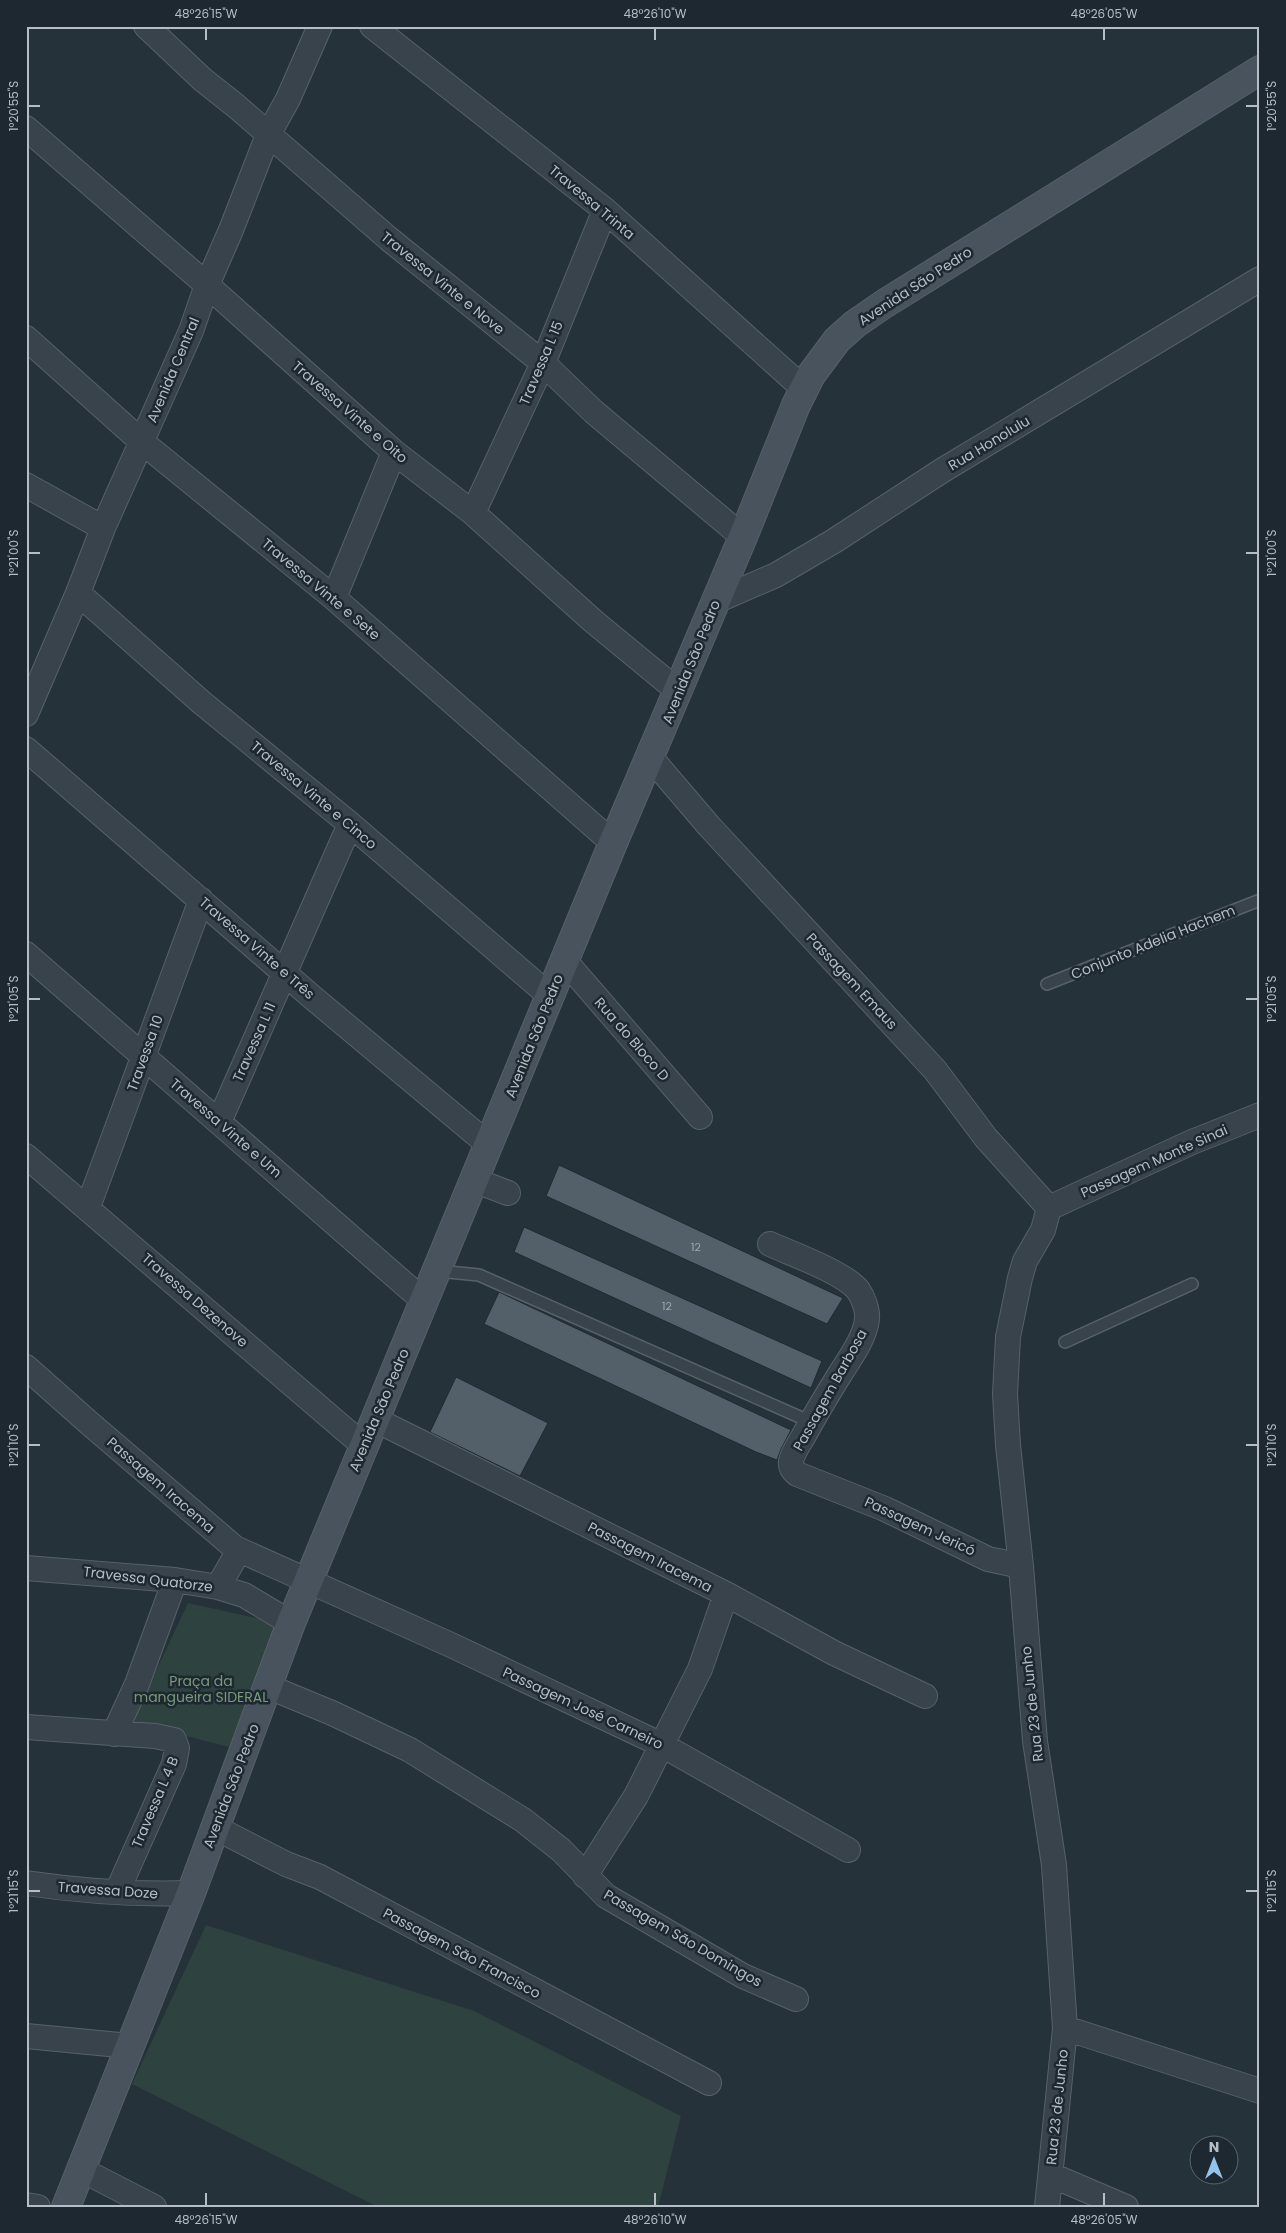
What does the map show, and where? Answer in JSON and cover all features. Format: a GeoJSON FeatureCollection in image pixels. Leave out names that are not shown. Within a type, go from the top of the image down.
{"type":"FeatureCollection","features":[{"type":"Feature","properties":{"kind":"main road","name":"Avenida São Pedro"},"geometry":{"type":"LineString","coordinates":[[66,2207],[191,1893],[214,1826],[269,1687],[291,1623],[309,1583],[374,1419],[438,1271],[613,843],[744,537],[804,389],[824,356],[837,340],[855,324],[884,304],[1260,70]]}},
{"type":"Feature","properties":{"kind":"street","name":"Travessa Vinte e Nove"},"geometry":{"type":"LineString","coordinates":[[146,26],[202,79],[389,239],[543,363],[602,418],[744,537]]}},
{"type":"Feature","properties":{"kind":"street","name":"Avenida Central"},"geometry":{"type":"LineString","coordinates":[[26,714],[34,671],[78,593],[103,528],[191,331],[207,285],[231,230],[268,135],[288,99],[320,26]]}},
{"type":"Feature","properties":{"kind":"street","name":"Travessa Trinta"},"geometry":{"type":"LineString","coordinates":[[372,26],[605,210],[804,389]]}},
{"type":"Feature","properties":{"kind":"street","name":"Travessa Vinte e Oito"},"geometry":{"type":"LineString","coordinates":[[26,128],[207,285],[394,452],[473,513],[594,621],[678,691]]}},
{"type":"Feature","properties":{"kind":"street","name":"Travessa L 15"},"geometry":{"type":"LineString","coordinates":[[473,513],[543,363],[605,210]]}},
{"type":"Feature","properties":{"kind":"street","name":"Rua Honolulu"},"geometry":{"type":"LineString","coordinates":[[716,601],[776,575],[834,541],[943,470],[1260,279]]}},
{"type":"Feature","properties":{"kind":"street","name":"Travessa Vinte e Sete"},"geometry":{"type":"LineString","coordinates":[[26,338],[142,442],[334,598],[613,843]]}},
{"type":"Feature","properties":{"kind":"street"},"geometry":{"type":"LineString","coordinates":[[334,598],[394,452]]}},
{"type":"Feature","properties":{"kind":"street"},"geometry":{"type":"LineString","coordinates":[[26,485],[103,528]]}},
{"type":"Feature","properties":{"kind":"street","name":"Travessa Vinte e Cinco"},"geometry":{"type":"LineString","coordinates":[[78,593],[201,702],[350,824],[550,996]]}},
{"type":"Feature","properties":{"kind":"street","name":"Travessa Vinte e Três"},"geometry":{"type":"LineString","coordinates":[[26,749],[312,997],[489,1145]]}},
{"type":"Feature","properties":{"kind":"street","name":"Passagem Emaus"},"geometry":{"type":"LineString","coordinates":[[651,758],[722,840],[935,1070],[986,1138],[1049,1208]]}},
{"type":"Feature","properties":{"kind":"street","name":"Travessa L 11"},"geometry":{"type":"LineString","coordinates":[[219,1122],[350,824]]}},
{"type":"Feature","properties":{"kind":"street","name":"Travessa 10"},"geometry":{"type":"LineString","coordinates":[[88,1207],[201,900]]}},
{"type":"Feature","properties":{"kind":"street","name":"Travessa Vinte e Um"},"geometry":{"type":"LineString","coordinates":[[26,954],[425,1302]]}},
{"type":"Feature","properties":{"kind":"street","name":"Rua do Bloco D"},"geometry":{"type":"LineString","coordinates":[[565,961],[700,1117]]}},
{"type":"Feature","properties":{"kind":"street","name":"Passagem Monte Sinai"},"geometry":{"type":"LineString","coordinates":[[1049,1208],[1192,1142],[1260,1115]]}},
{"type":"Feature","properties":{"kind":"street","name":"Travessa Dezenove"},"geometry":{"type":"LineString","coordinates":[[26,1156],[88,1207],[364,1446]]}},
{"type":"Feature","properties":{"kind":"street"},"geometry":{"type":"LineString","coordinates":[[474,1180],[508,1193]]}},
{"type":"Feature","properties":{"kind":"street","name":"Rua 23 de Junho"},"geometry":{"type":"LineString","coordinates":[[1047,2207],[1065,2028],[1054,1865],[1035,1741],[1021,1566],[1006,1420],[1008,1337],[1025,1261],[1044,1230],[1049,1208]]}},
{"type":"Feature","properties":{"kind":"street","name":"Passagem Barbosa"},"geometry":{"type":"LineString","coordinates":[[770,1244],[826,1269],[852,1285],[861,1296],[867,1312],[863,1332],[852,1354],[811,1422],[791,1463],[796,1474],[820,1482]]}},
{"type":"Feature","properties":{"kind":"street","name":"Passagem Iracema"},"geometry":{"type":"LineString","coordinates":[[26,1366],[88,1422],[235,1548],[309,1583]]}},
{"type":"Feature","properties":{"kind":"street","name":"Passagem Iracema"},"geometry":{"type":"LineString","coordinates":[[374,1419],[726,1594],[834,1653],[926,1696]]}},
{"type":"Feature","properties":{"kind":"street","name":"Passagem Jericó"},"geometry":{"type":"LineString","coordinates":[[820,1482],[885,1508],[988,1559],[1021,1566]]}},
{"type":"Feature","properties":{"kind":"street"},"geometry":{"type":"LineString","coordinates":[[218,1587],[234,1559],[235,1548]]}},
{"type":"Feature","properties":{"kind":"street","name":"Travessa Quatorze"},"geometry":{"type":"LineString","coordinates":[[26,1568],[175,1580],[218,1587],[244,1595],[291,1623]]}},
{"type":"Feature","properties":{"kind":"street"},"geometry":{"type":"LineString","coordinates":[[26,1728],[114,1734],[137,1684],[175,1580]]}},
{"type":"Feature","properties":{"kind":"street","name":"Passagem José Carneiro"},"geometry":{"type":"LineString","coordinates":[[309,1583],[451,1645],[662,1745],[848,1850]]}},
{"type":"Feature","properties":{"kind":"street"},"geometry":{"type":"LineString","coordinates":[[585,1876],[636,1796],[662,1745],[700,1668],[726,1594]]}},
{"type":"Feature","properties":{"kind":"street","name":"Passagem São Domingos"},"geometry":{"type":"LineString","coordinates":[[269,1687],[410,1750],[468,1784],[543,1835],[561,1850],[606,1896],[744,1976],[796,1999]]}},
{"type":"Feature","properties":{"kind":"street","name":"Travessa L 4 B"},"geometry":{"type":"LineString","coordinates":[[114,1734],[168,1737],[174,1740],[177,1748],[174,1764],[117,1892]]}},
{"type":"Feature","properties":{"kind":"street","name":"Passagem São Francisco"},"geometry":{"type":"LineString","coordinates":[[214,1826],[286,1864],[320,1877],[709,2083]]}},
{"type":"Feature","properties":{"kind":"street","name":"Travessa Doze"},"geometry":{"type":"LineString","coordinates":[[26,1883],[154,1895],[191,1893]]}},
{"type":"Feature","properties":{"kind":"street"},"geometry":{"type":"LineString","coordinates":[[1065,2028],[1260,2091]]}},
{"type":"Feature","properties":{"kind":"street"},"geometry":{"type":"LineString","coordinates":[[26,2036],[130,2046]]}},
{"type":"Feature","properties":{"kind":"street"},"geometry":{"type":"LineString","coordinates":[[82,2170],[154,2207]]}},
{"type":"Feature","properties":{"kind":"street"},"geometry":{"type":"LineString","coordinates":[[1051,2175],[1126,2207]]}},
{"type":"Feature","properties":{"kind":"street"},"geometry":{"type":"LineString","coordinates":[[26,2205],[38,2207]]}},
{"type":"Feature","properties":{"kind":"lane","name":"Conjunto Adelia Hachem"},"geometry":{"type":"LineString","coordinates":[[1047,984],[1260,900]]}},
{"type":"Feature","properties":{"kind":"lane"},"geometry":{"type":"LineString","coordinates":[[438,1271],[479,1275],[811,1422]]}},
{"type":"Feature","properties":{"kind":"lane"},"geometry":{"type":"LineString","coordinates":[[1066,1342],[1192,1284]]}},
{"type":"Feature","properties":{"kind":"green space","name":"Praça da mangueira SIDERAL"},"geometry":{"type":"Polygon","coordinates":[[[188,1603],[279,1623],[229,1747],[132,1722],[188,1603]]]}},
{"type":"Feature","properties":{"kind":"green space"},"geometry":{"type":"Polygon","coordinates":[[[206,1925],[474,2011],[681,2116],[658,2207],[378,2207],[132,2084],[206,1925]]]}},
{"type":"Feature","properties":{"kind":"building"},"geometry":{"type":"Polygon","coordinates":[[[559,1165],[843,1298],[827,1324],[546,1196],[559,1165]]]}},
{"type":"Feature","properties":{"kind":"building"},"geometry":{"type":"Polygon","coordinates":[[[524,1227],[822,1361],[811,1388],[514,1252],[524,1227]]]}},
{"type":"Feature","properties":{"kind":"building"},"geometry":{"type":"Polygon","coordinates":[[[499,1292],[791,1430],[777,1460],[756,1452],[484,1324],[499,1292]]]}},
{"type":"Feature","properties":{"kind":"building"},"geometry":{"type":"Polygon","coordinates":[[[456,1377],[548,1423],[520,1476],[430,1432],[456,1377]]]}}]}
